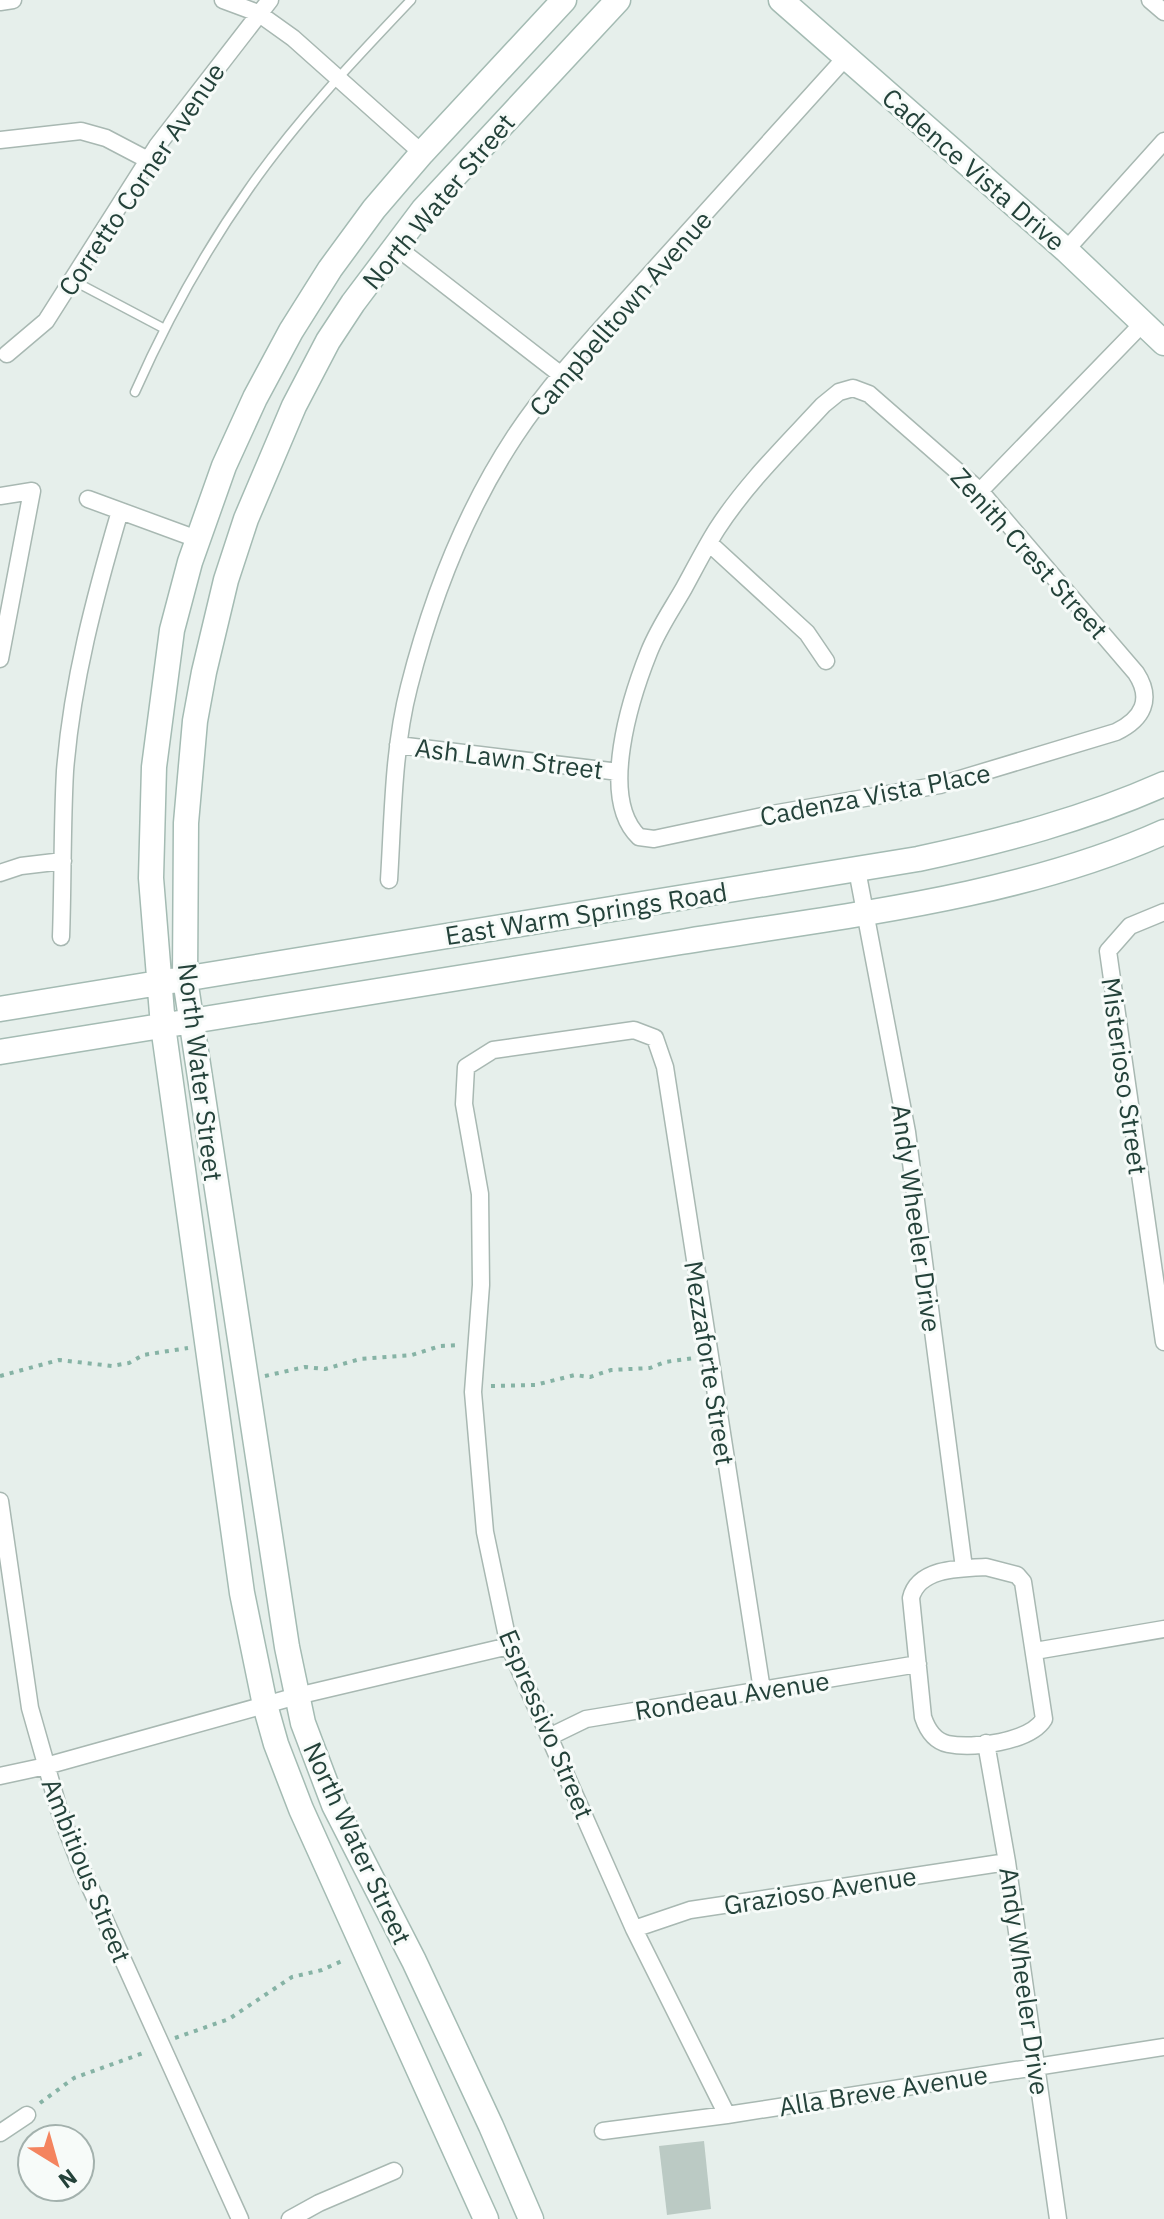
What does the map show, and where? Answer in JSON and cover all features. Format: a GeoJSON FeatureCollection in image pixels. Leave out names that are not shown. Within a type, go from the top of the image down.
{"type":"FeatureCollection","features":[{"type":"Feature","properties":{"kind":"main road","name":"North Water Street"},"geometry":{"type":"LineString","coordinates":[[486,2219],[301,1809],[265,1705],[242,1593],[163,1026],[151,878],[154,767],[172,630],[197,539],[255,398],[291,331],[365,221],[422,153],[564,0]]}},
{"type":"Feature","properties":{"kind":"main road","name":"North Water Street"},"geometry":{"type":"LineString","coordinates":[[531,2219],[420,1974],[334,1805],[313,1753],[297,1696],[185,979],[186,837],[195,721],[210,642],[246,519],[294,406],[345,315],[395,246],[452,178],[618,0]]}},
{"type":"Feature","properties":{"kind":"main road","name":"Cadence Vista Drive"},"geometry":{"type":"LineString","coordinates":[[781,0],[1066,250],[1164,343]]}},
{"type":"Feature","properties":{"kind":"main road","name":"East Warm Springs Road"},"geometry":{"type":"LineString","coordinates":[[0,1009],[857,870],[979,847],[1045,829],[1164,784]]}},
{"type":"Feature","properties":{"kind":"main road","name":"East Warm Springs Road"},"geometry":{"type":"LineString","coordinates":[[0,1052],[866,912],[1031,878],[1105,855],[1164,832]]}},
{"type":"Feature","properties":{"kind":"street"},"geometry":{"type":"LineString","coordinates":[[0,2],[13,0]]}},
{"type":"Feature","properties":{"kind":"street"},"geometry":{"type":"LineString","coordinates":[[223,0],[258,13],[293,38],[422,153]]}},
{"type":"Feature","properties":{"kind":"street","name":"Corretto Corner Avenue"},"geometry":{"type":"LineString","coordinates":[[7,354],[46,321],[148,160],[270,0]]}},
{"type":"Feature","properties":{"kind":"street"},"geometry":{"type":"LineString","coordinates":[[1150,0],[1164,12]]}},
{"type":"Feature","properties":{"kind":"street","name":"Campbelltown Avenue"},"geometry":{"type":"LineString","coordinates":[[389,880],[398,745],[416,661],[445,573],[496,468],[560,374],[846,57]]}},
{"type":"Feature","properties":{"kind":"street"},"geometry":{"type":"LineString","coordinates":[[0,140],[81,131],[106,138],[148,160]]}},
{"type":"Feature","properties":{"kind":"street"},"geometry":{"type":"LineString","coordinates":[[1066,250],[1164,141]]}},
{"type":"Feature","properties":{"kind":"street"},"geometry":{"type":"LineString","coordinates":[[395,246],[560,374]]}},
{"type":"Feature","properties":{"kind":"street"},"geometry":{"type":"LineString","coordinates":[[980,491],[1144,322]]}},
{"type":"Feature","properties":{"kind":"street","name":"Zenith Crest Street"},"geometry":{"type":"LineString","coordinates":[[709,543],[742,495],[823,405],[839,392],[853,388],[869,394],[980,491],[1136,673],[1145,692],[1145,706]]}},
{"type":"Feature","properties":{"kind":"street"},"geometry":{"type":"LineString","coordinates":[[0,496],[32,491],[1,653]]}},
{"type":"Feature","properties":{"kind":"street"},"geometry":{"type":"LineString","coordinates":[[88,499],[197,539]]}},
{"type":"Feature","properties":{"kind":"street"},"geometry":{"type":"LineString","coordinates":[[61,937],[66,769],[77,688],[90,617],[120,511]]}},
{"type":"Feature","properties":{"kind":"street"},"geometry":{"type":"LineString","coordinates":[[619,772],[627,724],[650,650],[709,543],[807,633],[826,661]]}},
{"type":"Feature","properties":{"kind":"street","name":"Cadenza Vista Place"},"geometry":{"type":"LineString","coordinates":[[619,772],[629,827],[639,837],[654,839],[772,814],[955,782],[1116,732],[1132,724],[1145,706]]}},
{"type":"Feature","properties":{"kind":"street","name":"Ash Lawn Street"},"geometry":{"type":"LineString","coordinates":[[398,745],[619,772]]}},
{"type":"Feature","properties":{"kind":"street"},"geometry":{"type":"LineString","coordinates":[[0,873],[21,866],[63,861]]}},
{"type":"Feature","properties":{"kind":"street","name":"Andy Wheeler Drive"},"geometry":{"type":"LineString","coordinates":[[857,870],[907,1132],[964,1568]]}},
{"type":"Feature","properties":{"kind":"street","name":"Misterioso Street"},"geometry":{"type":"LineString","coordinates":[[1164,912],[1130,926],[1108,951],[1164,1342]]}},
{"type":"Feature","properties":{"kind":"street","name":"Espressivo Street"},"geometry":{"type":"LineString","coordinates":[[655,1038],[634,1030],[493,1050],[466,1067],[464,1104],[480,1194],[481,1285],[473,1392],[485,1532],[509,1646],[634,1929],[727,2115]]}},
{"type":"Feature","properties":{"kind":"street","name":"Mezzaforte Street"},"geometry":{"type":"LineString","coordinates":[[655,1038],[665,1067],[762,1690]]}},
{"type":"Feature","properties":{"kind":"street","name":"Ambitious Street"},"geometry":{"type":"LineString","coordinates":[[0,1501],[30,1708],[46,1766],[81,1867],[240,2219]]}},
{"type":"Feature","properties":{"kind":"street"},"geometry":{"type":"LineString","coordinates":[[986,1567],[1017,1575],[1023,1582],[1035,1651],[1044,1719],[1039,1728],[1027,1736],[986,1743],[947,1744],[927,1729],[923,1717],[911,1609],[913,1589],[922,1579],[935,1573],[964,1568],[986,1567]]}},
{"type":"Feature","properties":{"kind":"street"},"geometry":{"type":"LineString","coordinates":[[1035,1651],[1164,1629]]}},
{"type":"Feature","properties":{"kind":"street"},"geometry":{"type":"LineString","coordinates":[[0,1776],[297,1696],[509,1646]]}},
{"type":"Feature","properties":{"kind":"street","name":"Rondeau Avenue"},"geometry":{"type":"LineString","coordinates":[[551,1736],[586,1719],[918,1664]]}},
{"type":"Feature","properties":{"kind":"street","name":"Andy Wheeler Drive"},"geometry":{"type":"LineString","coordinates":[[986,1743],[1007,1862],[1058,2219]]}},
{"type":"Feature","properties":{"kind":"street","name":"Grazioso Avenue"},"geometry":{"type":"LineString","coordinates":[[634,1929],[690,1910],[1007,1862]]}},
{"type":"Feature","properties":{"kind":"street","name":"Alla Breve Avenue"},"geometry":{"type":"LineString","coordinates":[[603,2131],[727,2115],[1164,2047]]}},
{"type":"Feature","properties":{"kind":"street"},"geometry":{"type":"LineString","coordinates":[[0,2133],[27,2115]]}},
{"type":"Feature","properties":{"kind":"street"},"geometry":{"type":"LineString","coordinates":[[290,2219],[394,2171]]}},
{"type":"Feature","properties":{"kind":"lane"},"geometry":{"type":"LineString","coordinates":[[135,392],[163,328],[250,187],[338,78],[411,0]]}},
{"type":"Feature","properties":{"kind":"lane"},"geometry":{"type":"LineString","coordinates":[[72,280],[163,328]]}},
{"type":"Feature","properties":{"kind":"path"},"geometry":{"type":"LineString","coordinates":[[247,1380],[305,1367],[325,1369],[360,1359],[412,1355],[440,1346],[476,1343]]}},
{"type":"Feature","properties":{"kind":"path"},"geometry":{"type":"LineString","coordinates":[[0,1376],[59,1360],[112,1366],[129,1363],[143,1355],[206,1345]]}},
{"type":"Feature","properties":{"kind":"path"},"geometry":{"type":"LineString","coordinates":[[473,1392],[493,1385],[535,1385],[575,1375],[590,1377],[611,1370],[650,1368],[665,1362],[709,1356]]}},
{"type":"Feature","properties":{"kind":"path"},"geometry":{"type":"LineString","coordinates":[[27,2115],[74,2078],[137,2057],[182,2034],[229,2019],[292,1977],[322,1970],[342,1961]]}},
{"type":"Feature","properties":{"kind":"building"},"geometry":{"type":"Polygon","coordinates":[[[704,2141],[711,2209],[667,2215],[659,2146],[704,2141]]]}}]}
